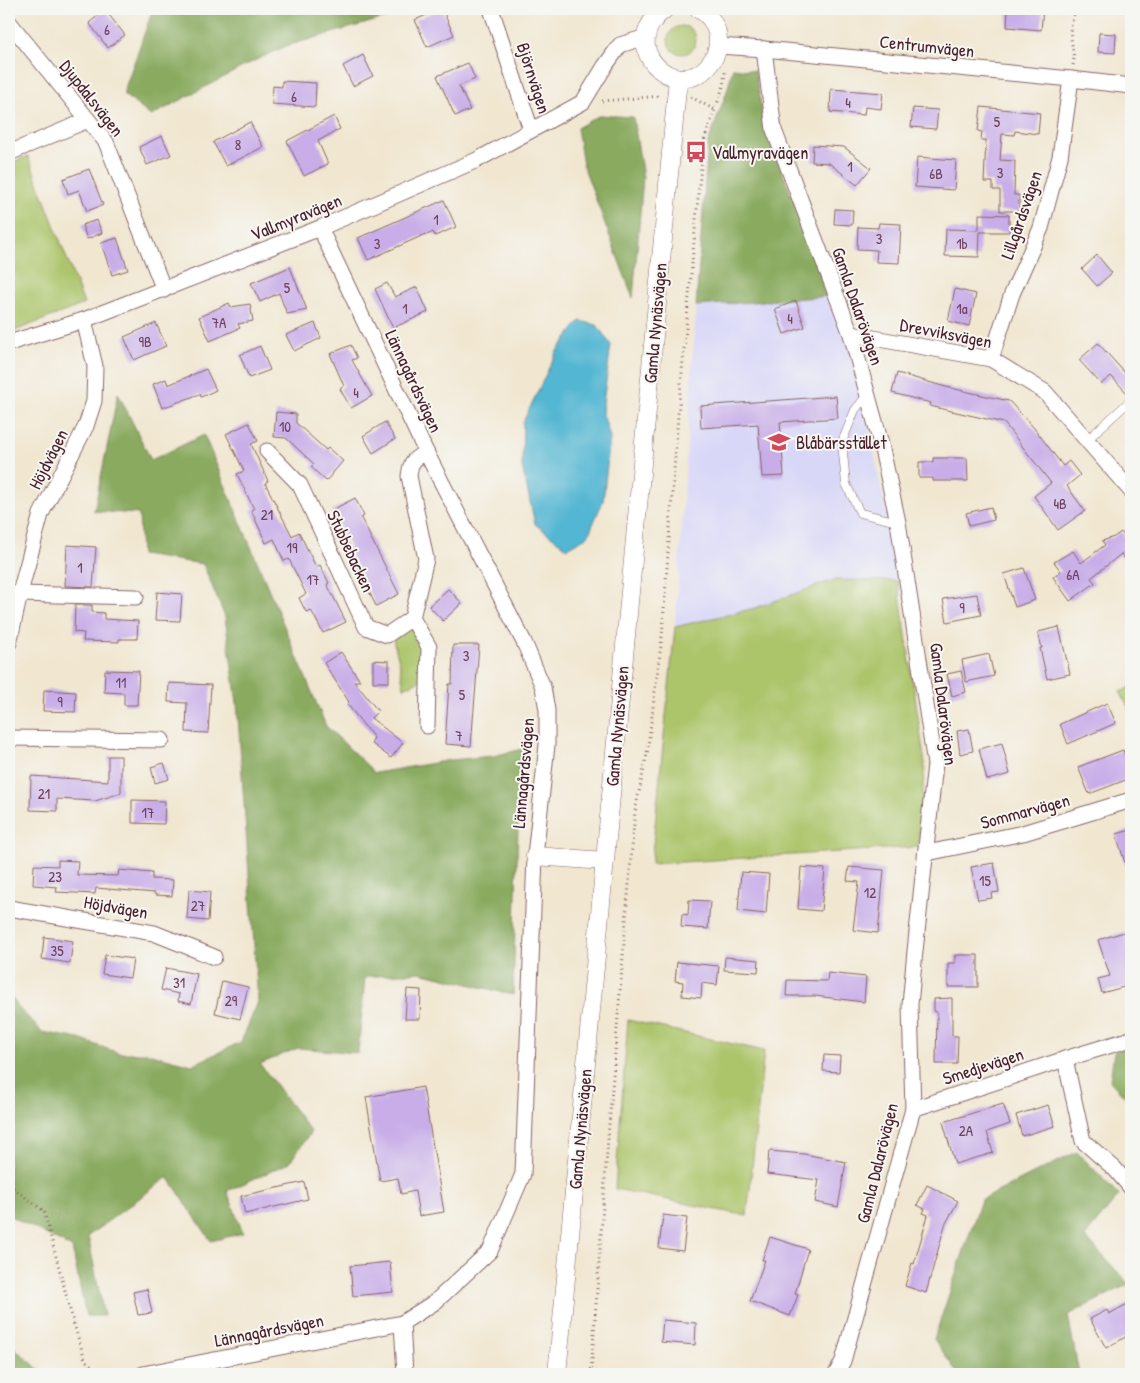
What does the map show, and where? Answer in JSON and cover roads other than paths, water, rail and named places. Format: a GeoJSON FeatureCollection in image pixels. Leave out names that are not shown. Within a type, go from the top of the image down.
{"type":"FeatureCollection","features":[{"type":"Feature","properties":{"kind":"street","name":"Björnvägen"},"geometry":{"type":"LineString","coordinates":[[491,9],[531,130]]}},
{"type":"Feature","properties":{"kind":"street"},"geometry":{"type":"LineString","coordinates":[[665,9],[652,21],[646,37],[646,49],[654,64],[678,85],[705,70],[714,60],[718,46],[718,32],[712,20],[698,9]]}},
{"type":"Feature","properties":{"kind":"street","name":"Djupdalsvägen"},"geometry":{"type":"LineString","coordinates":[[9,22],[106,142],[164,290]]}},
{"type":"Feature","properties":{"kind":"street","name":"Vallmyravägen"},"geometry":{"type":"LineString","coordinates":[[9,343],[84,320],[164,290],[320,228],[477,160],[582,102],[620,45],[646,37]]}},
{"type":"Feature","properties":{"kind":"street","name":"Centrumvägen"},"geometry":{"type":"LineString","coordinates":[[718,46],[764,48],[1131,86]]}},
{"type":"Feature","properties":{"kind":"street","name":"Gamla Dalarövägen"},"geometry":{"type":"LineString","coordinates":[[764,48],[774,130],[851,334],[880,440],[898,522],[936,764],[910,1006],[913,1109],[843,1360],[836,1374]]}},
{"type":"Feature","properties":{"kind":"street","name":"Lillgårdsvägen"},"geometry":{"type":"LineString","coordinates":[[991,359],[1012,294],[1040,228],[1060,157],[1071,79]]}},
{"type":"Feature","properties":{"kind":"street","name":"Gamla Nynäsvägen"},"geometry":{"type":"LineString","coordinates":[[557,1374],[678,85]]}},
{"type":"Feature","properties":{"kind":"street"},"geometry":{"type":"LineString","coordinates":[[9,153],[88,120]]}},
{"type":"Feature","properties":{"kind":"street","name":"Lännagårdsvägen"},"geometry":{"type":"LineString","coordinates":[[143,1374],[402,1323],[435,1302],[490,1251],[523,1174],[535,856],[547,746],[547,710],[543,686],[524,642],[426,452],[320,228]]}},
{"type":"Feature","properties":{"kind":"street","name":"Höjdvägen"},"geometry":{"type":"LineString","coordinates":[[9,643],[19,594],[41,514],[86,426],[94,401],[95,366],[84,320]]}},
{"type":"Feature","properties":{"kind":"street","name":"Drevviksvägen"},"geometry":{"type":"LineString","coordinates":[[851,334],[991,359],[1045,392],[1131,491]]}},
{"type":"Feature","properties":{"kind":"street","name":"Stubbebacken"},"geometry":{"type":"LineString","coordinates":[[267,451],[300,485],[366,627],[387,635],[412,618]]}},
{"type":"Feature","properties":{"kind":"street"},"geometry":{"type":"LineString","coordinates":[[426,452],[414,459],[410,465],[409,476],[426,559],[412,618],[429,647],[426,726]]}},
{"type":"Feature","properties":{"kind":"street"},"geometry":{"type":"LineString","coordinates":[[19,594],[136,597]]}},
{"type":"Feature","properties":{"kind":"street"},"geometry":{"type":"LineString","coordinates":[[9,738],[162,740]]}},
{"type":"Feature","properties":{"kind":"street","name":"Sommarvägen"},"geometry":{"type":"LineString","coordinates":[[927,853],[1023,833],[1131,800]]}},
{"type":"Feature","properties":{"kind":"street"},"geometry":{"type":"LineString","coordinates":[[535,856],[605,861]]}},
{"type":"Feature","properties":{"kind":"street","name":"Höjdvägen"},"geometry":{"type":"LineString","coordinates":[[9,908],[154,933],[214,957]]}},
{"type":"Feature","properties":{"kind":"street","name":"Smedjevägen"},"geometry":{"type":"LineString","coordinates":[[913,1109],[1131,1039]]}},
{"type":"Feature","properties":{"kind":"street"},"geometry":{"type":"LineString","coordinates":[[1065,1059],[1084,1141],[1115,1169],[1131,1188]]}},
{"type":"Feature","properties":{"kind":"street"},"geometry":{"type":"LineString","coordinates":[[402,1323],[405,1374]]}},
{"type":"Feature","properties":{"kind":"lane"},"geometry":{"type":"LineString","coordinates":[[868,394],[855,410],[842,442],[846,484],[860,513],[898,522]]}},
{"type":"Feature","properties":{"kind":"lane"},"geometry":{"type":"LineString","coordinates":[[1087,440],[1131,400]]}},
{"type":"Feature","properties":{"kind":"water"},"geometry":{"type":"Polygon","coordinates":[[[580,321],[597,325],[611,345],[602,410],[610,438],[603,501],[588,536],[567,548],[535,524],[522,466],[523,422],[557,351],[580,321]]]}},
{"type":"Feature","properties":{"kind":"place","name":"Vallmyravägen"},"geometry":{"type":"Point","coordinates":[696,152]}},
{"type":"Feature","properties":{"kind":"place","name":"Blåbärsstället"},"geometry":{"type":"Point","coordinates":[779,442]}}]}
